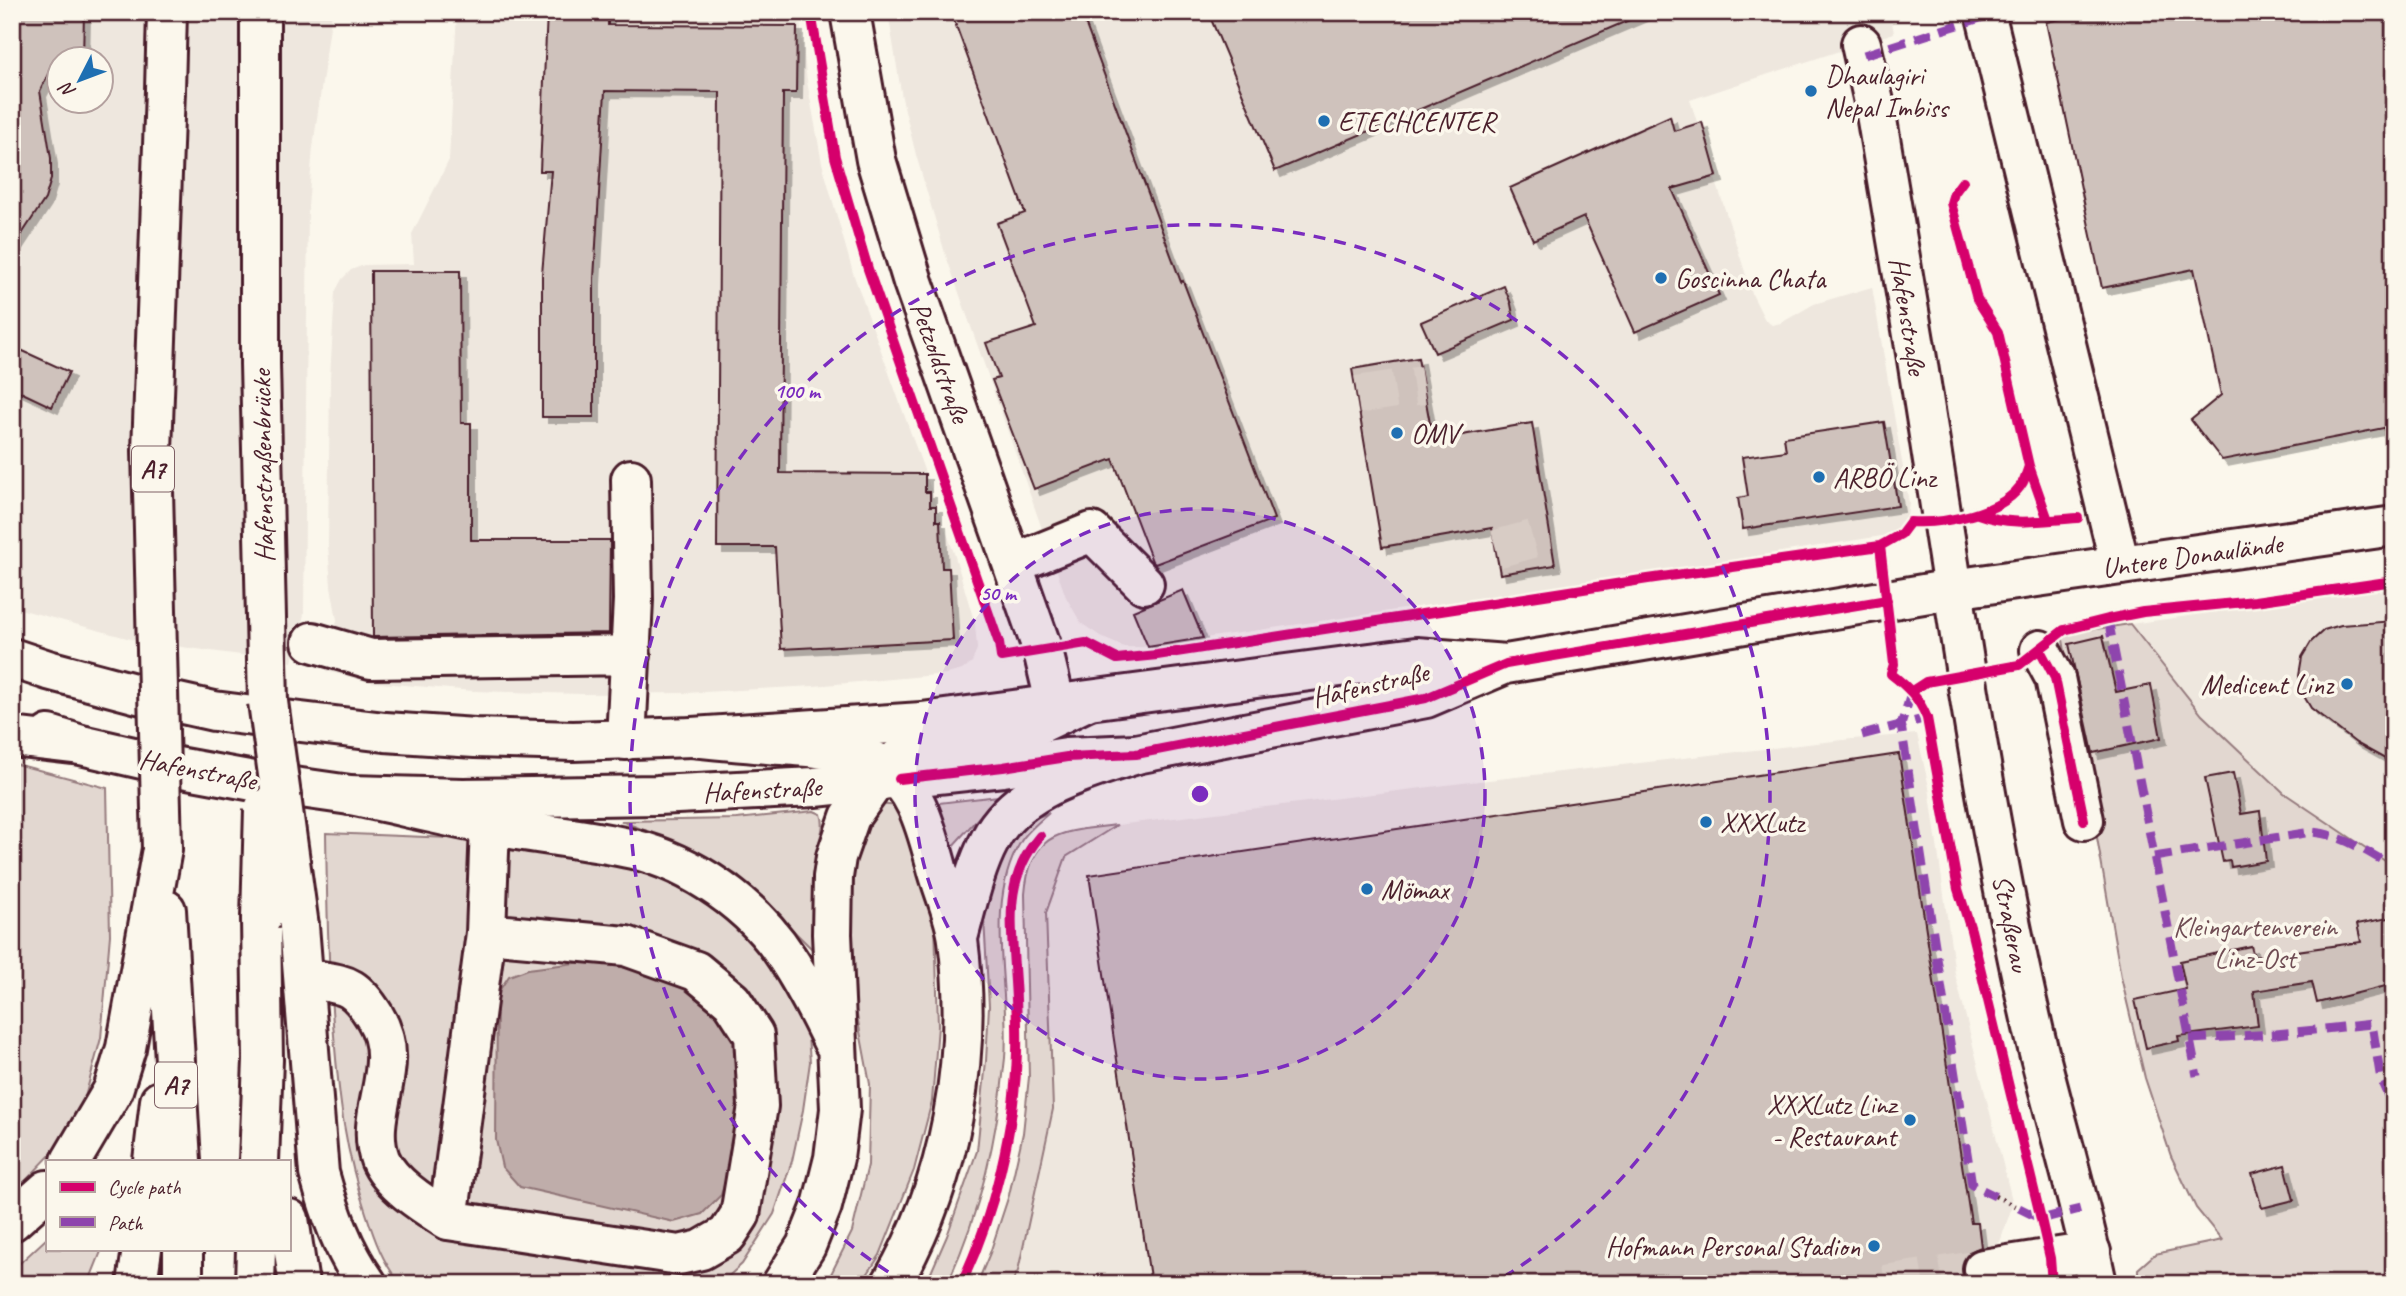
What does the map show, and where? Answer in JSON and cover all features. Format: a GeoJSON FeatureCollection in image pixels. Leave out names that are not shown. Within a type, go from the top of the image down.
{"type":"FeatureCollection","features":[{"type":"Feature","properties":{"kind":"main road","name":"A7"},"geometry":{"type":"LineString","coordinates":[[167,12],[152,451],[162,849],[159,900],[172,1009],[181,1160]]}},
{"type":"Feature","properties":{"kind":"main road","name":"Hafenstraßenbrücke"},"geometry":{"type":"LineString","coordinates":[[260,12],[260,364],[268,702],[261,919],[263,1060]]}},
{"type":"Feature","properties":{"kind":"main road","name":"Petzoldstraße"},"geometry":{"type":"LineString","coordinates":[[850,12],[876,160],[917,295],[1044,651],[1070,704]]}},
{"type":"Feature","properties":{"kind":"main road"},"geometry":{"type":"LineString","coordinates":[[1992,14],[2120,565]]}},
{"type":"Feature","properties":{"kind":"main road","name":"Hafenstraße"},"geometry":{"type":"LineString","coordinates":[[1861,44],[1874,103],[1953,589]]}},
{"type":"Feature","properties":{"kind":"main road"},"geometry":{"type":"LineString","coordinates":[[626,740],[633,600],[631,480]]}},
{"type":"Feature","properties":{"kind":"main road","name":"Untere Donaulände"},"geometry":{"type":"LineString","coordinates":[[1990,584],[2394,526]]}},
{"type":"Feature","properties":{"kind":"main road"},"geometry":{"type":"LineString","coordinates":[[1013,565],[1092,532],[1144,584]]}},
{"type":"Feature","properties":{"kind":"main road","name":"Hafenstraße"},"geometry":{"type":"LineString","coordinates":[[12,723],[81,745],[204,772],[350,795],[463,798],[631,796],[815,787],[887,776],[1067,757],[1136,754],[1426,698],[1506,664],[1990,584]]}},
{"type":"Feature","properties":{"kind":"main road","name":"Straßerau"},"geometry":{"type":"LineString","coordinates":[[1953,589],[1969,695],[2016,946],[2034,1031],[2094,1268],[1999,1272]]}},
{"type":"Feature","properties":{"kind":"main road"},"geometry":{"type":"LineString","coordinates":[[312,642],[371,659],[631,655]]}},
{"type":"Feature","properties":{"kind":"main road"},"geometry":{"type":"LineString","coordinates":[[2040,650],[2055,678],[2084,820]]}},
{"type":"Feature","properties":{"kind":"main road","name":"Hafenstraße"},"geometry":{"type":"LineString","coordinates":[[12,658],[138,694],[214,711],[385,732],[475,738],[626,740],[922,722],[1416,657],[1506,664]]}},
{"type":"Feature","properties":{"kind":"main road"},"geometry":{"type":"LineString","coordinates":[[268,702],[299,926],[319,1173],[330,1213],[344,1245],[367,1284]]}},
{"type":"Feature","properties":{"kind":"main road"},"geometry":{"type":"LineString","coordinates":[[782,1284],[806,1246],[822,1206],[834,1158],[840,1109],[832,877],[850,817],[917,746],[1031,728],[1070,704]]}},
{"type":"Feature","properties":{"kind":"main road"},"geometry":{"type":"LineString","coordinates":[[12,737],[81,745]]}},
{"type":"Feature","properties":{"kind":"main road"},"geometry":{"type":"LineString","coordinates":[[692,737],[828,750],[861,757],[887,776],[917,806],[958,938],[962,1034],[951,1122],[940,1172],[924,1220],[891,1284]]}},
{"type":"Feature","properties":{"kind":"main road"},"geometry":{"type":"LineString","coordinates":[[958,938],[983,854],[991,837],[1011,812],[1047,787],[1136,754]]}},
{"type":"Feature","properties":{"kind":"main road"},"geometry":{"type":"LineString","coordinates":[[350,795],[490,825],[635,850],[676,864],[713,886],[748,913],[786,956],[837,1051]]}},
{"type":"Feature","properties":{"kind":"main road"},"geometry":{"type":"LineString","coordinates":[[447,1220],[486,933],[490,825]]}},
{"type":"Feature","properties":{"kind":"main road"},"geometry":{"type":"LineString","coordinates":[[72,1160],[113,1090],[123,1058],[159,900]]}},
{"type":"Feature","properties":{"kind":"main road"},"geometry":{"type":"LineString","coordinates":[[304,978],[350,987],[359,994],[383,1031],[387,1056],[376,1133],[381,1160],[414,1199],[447,1220],[679,1255],[701,1250],[727,1235],[740,1215],[758,1106],[754,1035],[733,1001],[696,971],[626,946],[486,933]]}},
{"type":"Feature","properties":{"kind":"main road"},"geometry":{"type":"LineString","coordinates":[[153,1160],[172,1009]]}},
{"type":"Feature","properties":{"kind":"main road"},"geometry":{"type":"LineString","coordinates":[[260,1160],[263,1060]]}},
{"type":"Feature","properties":{"kind":"main road"},"geometry":{"type":"LineString","coordinates":[[263,1060],[279,1160]]}},
{"type":"Feature","properties":{"kind":"main road"},"geometry":{"type":"LineString","coordinates":[[12,1221],[46,1191]]}},
{"type":"Feature","properties":{"kind":"main road"},"geometry":{"type":"LineString","coordinates":[[290,1226],[299,1284]]}},
{"type":"Feature","properties":{"kind":"main road"},"geometry":{"type":"LineString","coordinates":[[137,1284],[142,1250]]}},
{"type":"Feature","properties":{"kind":"main road"},"geometry":{"type":"LineString","coordinates":[[183,1250],[183,1284]]}},
{"type":"Feature","properties":{"kind":"main road"},"geometry":{"type":"LineString","coordinates":[[255,1284],[257,1250]]}},
{"type":"Feature","properties":{"kind":"path"},"geometry":{"type":"LineString","coordinates":[[1995,1196],[2020,1208]]}},
{"type":"Feature","properties":{"kind":"shaded area"},"geometry":{"type":"Polygon","coordinates":[[[12,12],[332,12],[313,147],[308,207],[304,614],[292,662],[138,641],[12,607],[12,12]]]}},
{"type":"Feature","properties":{"kind":"shaded area"},"geometry":{"type":"Polygon","coordinates":[[[457,12],[799,12],[807,81],[822,163],[853,273],[954,553],[975,624],[977,649],[972,662],[962,670],[947,674],[814,686],[685,693],[582,694],[473,691],[370,682],[326,671],[337,620],[328,545],[330,378],[335,292],[351,270],[364,265],[414,264],[412,234],[449,160],[457,12]]]}},
{"type":"Feature","properties":{"kind":"shaded area"},"geometry":{"type":"Polygon","coordinates":[[[888,12],[1890,12],[1894,33],[1690,100],[1752,294],[1765,320],[1772,325],[1781,323],[1814,304],[1872,287],[1909,503],[1907,515],[1899,528],[1888,535],[1631,576],[1142,647],[1124,647],[1103,638],[1081,623],[1066,597],[945,253],[902,98],[888,12]]]}},
{"type":"Feature","properties":{"kind":"shaded area"},"geometry":{"type":"Polygon","coordinates":[[[2394,588],[2394,867],[2284,793],[2202,715],[2130,624],[2394,588]]]}},
{"type":"Feature","properties":{"kind":"shaded area"},"geometry":{"type":"Polygon","coordinates":[[[1917,734],[1929,787],[1955,974],[2013,1204],[2000,1242],[1945,1275],[1885,1284],[1011,1284],[1018,1271],[1053,1109],[1046,914],[1066,857],[1117,825],[1471,782],[1917,734]]]}},
{"type":"Feature","properties":{"kind":"shaded area"},"geometry":{"type":"Polygon","coordinates":[[[591,961],[695,981],[741,1041],[740,1134],[721,1195],[702,1214],[674,1222],[520,1187],[502,1167],[496,1140],[497,994],[509,976],[528,969],[591,961]]]}},
{"type":"Feature","properties":{"kind":"green space","name":"Kleingartenverein Linz-Ost"},"geometry":{"type":"Polygon","coordinates":[[[2130,624],[2202,715],[2284,793],[2394,867],[2394,1284],[2138,1284],[2138,1269],[2155,1254],[2222,1240],[2196,1208],[2171,1156],[2145,1078],[2121,977],[2062,634],[2130,624]]]}},
{"type":"Feature","properties":{"kind":"green space"},"geometry":{"type":"Polygon","coordinates":[[[12,763],[107,788],[110,935],[101,1038],[85,1097],[55,1150],[12,1195],[12,763]]]}},
{"type":"Feature","properties":{"kind":"green space"},"geometry":{"type":"Polygon","coordinates":[[[998,796],[951,848],[930,804],[998,796]]]}},
{"type":"Feature","properties":{"kind":"green space"},"geometry":{"type":"Polygon","coordinates":[[[878,804],[899,806],[935,922],[938,1026],[932,1101],[914,1170],[880,1255],[861,1284],[826,1284],[852,1232],[868,1165],[870,1084],[855,1005],[848,946],[853,853],[878,804]]]}},
{"type":"Feature","properties":{"kind":"green space"},"geometry":{"type":"Polygon","coordinates":[[[814,811],[821,814],[823,822],[815,859],[813,950],[737,875],[677,843],[621,821],[737,819],[814,811]]]}},
{"type":"Feature","properties":{"kind":"green space"},"geometry":{"type":"Polygon","coordinates":[[[1049,813],[1020,843],[1009,867],[1003,893],[1001,949],[1005,1058],[986,1174],[969,1229],[947,1284],[926,1284],[947,1236],[977,1151],[989,1006],[983,901],[1014,833],[1032,819],[1049,813]]]}},
{"type":"Feature","properties":{"kind":"green space"},"geometry":{"type":"Polygon","coordinates":[[[1117,825],[1066,857],[1046,913],[1053,1109],[1018,1271],[1011,1284],[977,1284],[1009,1195],[1023,1133],[1029,1077],[1025,894],[1028,873],[1042,845],[1053,838],[1066,833],[1117,825]]]}},
{"type":"Feature","properties":{"kind":"green space"},"geometry":{"type":"Polygon","coordinates":[[[326,833],[501,840],[664,874],[726,910],[775,961],[807,1023],[810,1062],[792,1161],[774,1214],[742,1264],[720,1284],[401,1284],[384,1259],[372,1232],[353,1168],[344,1125],[330,984],[326,833]]]}},
{"type":"Feature","properties":{"kind":"green space"},"geometry":{"type":"Polygon","coordinates":[[[46,1239],[46,1250],[102,1250],[88,1284],[12,1284],[12,1267],[19,1264],[46,1239]]]}},
{"type":"Feature","properties":{"kind":"building"},"geometry":{"type":"Polygon","coordinates":[[[12,12],[84,12],[83,46],[46,46],[46,79],[40,91],[51,158],[51,179],[45,199],[12,249],[12,12]]]}},
{"type":"Feature","properties":{"kind":"building"},"geometry":{"type":"Polygon","coordinates":[[[547,12],[608,12],[608,25],[797,26],[796,93],[783,93],[780,473],[925,474],[925,492],[930,492],[930,506],[936,506],[936,521],[940,521],[942,568],[949,568],[953,640],[781,649],[775,547],[717,547],[720,92],[605,91],[594,279],[594,417],[542,417],[542,274],[551,171],[540,171],[547,12]]]}},
{"type":"Feature","properties":{"kind":"building"},"geometry":{"type":"Polygon","coordinates":[[[951,12],[1081,12],[1181,282],[1183,281],[1274,519],[1155,564],[1113,459],[1034,489],[992,380],[999,378],[986,343],[1036,327],[997,223],[1025,213],[951,12]]]}},
{"type":"Feature","properties":{"kind":"building","name":"ETECHCENTER"},"geometry":{"type":"Polygon","coordinates":[[[1208,12],[1648,12],[1275,171],[1208,12]]]}},
{"type":"Feature","properties":{"kind":"building"},"geometry":{"type":"Polygon","coordinates":[[[2094,12],[2394,12],[2394,426],[2222,460],[2191,420],[2221,395],[2194,269],[2102,288],[2046,22],[2094,12]]]}},
{"type":"Feature","properties":{"kind":"building"},"geometry":{"type":"Polygon","coordinates":[[[1670,116],[1674,131],[1702,122],[1717,176],[1672,189],[1719,295],[1635,332],[1584,217],[1533,240],[1510,188],[1670,116]]]}},
{"type":"Feature","properties":{"kind":"building"},"geometry":{"type":"Polygon","coordinates":[[[371,271],[460,271],[461,423],[471,423],[471,540],[610,540],[609,633],[373,637],[371,271]]]}},
{"type":"Feature","properties":{"kind":"building"},"geometry":{"type":"Polygon","coordinates":[[[1504,286],[1514,320],[1435,353],[1421,322],[1504,286]]]}},
{"type":"Feature","properties":{"kind":"building"},"geometry":{"type":"Polygon","coordinates":[[[12,346],[69,372],[52,407],[12,388],[12,346]]]}},
{"type":"Feature","properties":{"kind":"building"},"geometry":{"type":"Polygon","coordinates":[[[1418,358],[1433,440],[1532,423],[1555,565],[1500,574],[1492,528],[1382,547],[1352,369],[1418,358]]]}},
{"type":"Feature","properties":{"kind":"building","name":"ARBÖ Linz"},"geometry":{"type":"Polygon","coordinates":[[[1884,422],[1898,506],[1743,529],[1738,498],[1748,496],[1742,457],[1786,451],[1784,437],[1884,422]]]}},
{"type":"Feature","properties":{"kind":"building"},"geometry":{"type":"Polygon","coordinates":[[[1183,590],[1203,638],[1148,647],[1133,611],[1183,590]]]}},
{"type":"Feature","properties":{"kind":"building","name":"Medicent Linz"},"geometry":{"type":"Polygon","coordinates":[[[2394,621],[2394,764],[2356,743],[2311,708],[2302,693],[2299,675],[2302,657],[2311,642],[2324,630],[2341,625],[2394,621]]]}},
{"type":"Feature","properties":{"kind":"building"},"geometry":{"type":"Polygon","coordinates":[[[2103,636],[2116,692],[2151,685],[2161,738],[2093,753],[2069,644],[2103,636]]]}},
{"type":"Feature","properties":{"kind":"building"},"geometry":{"type":"Polygon","coordinates":[[[1899,754],[1971,1223],[1978,1223],[1981,1247],[1969,1252],[1962,1262],[1962,1273],[1967,1284],[1151,1284],[1089,875],[1899,754]]]}},
{"type":"Feature","properties":{"kind":"building"},"geometry":{"type":"Polygon","coordinates":[[[2233,773],[2241,814],[2260,811],[2266,861],[2231,867],[2230,861],[2223,862],[2205,778],[2233,773]]]}},
{"type":"Feature","properties":{"kind":"building"},"geometry":{"type":"Polygon","coordinates":[[[2394,917],[2394,984],[2317,1003],[2312,982],[2254,991],[2258,1026],[2178,1036],[2179,1041],[2146,1048],[2135,1000],[2186,989],[2180,961],[2251,946],[2254,957],[2361,942],[2357,924],[2394,917]]]}},
{"type":"Feature","properties":{"kind":"building"},"geometry":{"type":"Polygon","coordinates":[[[2285,1165],[2294,1200],[2262,1208],[2252,1174],[2285,1165]]]}},
{"type":"Feature","properties":{"kind":"tunnel"},"geometry":{"type":"LineString","coordinates":[[1357,395],[1423,385]]}},
{"type":"Feature","properties":{"kind":"tunnel"},"geometry":{"type":"LineString","coordinates":[[1496,549],[1551,534]]}},
{"type":"Feature","properties":{"kind":"tunnel"},"geometry":{"type":"LineString","coordinates":[[1885,1284],[1983,1269]]}},
{"type":"Feature","properties":{"kind":"marked path"},"geometry":{"type":"LineString","coordinates":[[1864,55],[1986,16]]}},
{"type":"Feature","properties":{"kind":"marked path"},"geometry":{"type":"LineString","coordinates":[[2108,619],[2197,1076]]}},
{"type":"Feature","properties":{"kind":"marked path"},"geometry":{"type":"LineString","coordinates":[[1912,691],[1901,725],[1972,1185],[1995,1196]]}},
{"type":"Feature","properties":{"kind":"marked path"},"geometry":{"type":"LineString","coordinates":[[1862,735],[1927,718]]}},
{"type":"Feature","properties":{"kind":"marked path"},"geometry":{"type":"LineString","coordinates":[[2154,857],[2311,832],[2344,840],[2394,867]]}},
{"type":"Feature","properties":{"kind":"marked path"},"geometry":{"type":"LineString","coordinates":[[2190,1039],[2372,1024],[2381,1080],[2394,1109]]}},
{"type":"Feature","properties":{"kind":"marked path"},"geometry":{"type":"LineString","coordinates":[[2019,1208],[2041,1219],[2080,1209]]}},
{"type":"Feature","properties":{"kind":"cycle path"},"geometry":{"type":"LineString","coordinates":[[811,12],[835,157],[868,269],[999,643],[1001,657],[1086,643],[1117,659],[1157,655],[1880,546],[1901,534],[1910,522],[1956,519],[2002,502],[2023,482],[2029,466]]}},
{"type":"Feature","properties":{"kind":"cycle path"},"geometry":{"type":"LineString","coordinates":[[1963,181],[1954,193],[1951,203],[1977,299],[1998,332],[2029,466],[2048,520]]}},
{"type":"Feature","properties":{"kind":"cycle path"},"geometry":{"type":"LineString","coordinates":[[1978,514],[2016,522],[2078,518]]}},
{"type":"Feature","properties":{"kind":"cycle path"},"geometry":{"type":"LineString","coordinates":[[1880,546],[1894,664],[1891,674],[1912,693],[1927,718],[1958,889],[1971,930],[2041,1219],[2050,1258],[2052,1284]]}},
{"type":"Feature","properties":{"kind":"cycle path"},"geometry":{"type":"LineString","coordinates":[[1912,691],[1926,682],[2019,665],[2064,630],[2108,619],[2143,612],[2255,601],[2394,581]]}},
{"type":"Feature","properties":{"kind":"cycle path"},"geometry":{"type":"LineString","coordinates":[[899,779],[1067,757],[1136,754],[1426,698],[1506,664],[1887,600]]}},
{"type":"Feature","properties":{"kind":"cycle path"},"geometry":{"type":"LineString","coordinates":[[2040,650],[2055,678],[2084,820]]}},
{"type":"Feature","properties":{"kind":"cycle path"},"geometry":{"type":"LineString","coordinates":[[961,1284],[993,1200],[1007,1140],[1017,1052],[1013,898],[1021,867],[1040,836]]}},
{"type":"Feature","properties":{"kind":"place","name":"Dhaulagiri Nepal Imbiss"},"geometry":{"type":"Point","coordinates":[1811,91]}},
{"type":"Feature","properties":{"kind":"place","name":"ETECHCENTER"},"geometry":{"type":"Point","coordinates":[1324,121]}},
{"type":"Feature","properties":{"kind":"place","name":"Goscinna Chata"},"geometry":{"type":"Point","coordinates":[1661,278]}},
{"type":"Feature","properties":{"kind":"place","name":"OMV"},"geometry":{"type":"Point","coordinates":[1397,433]}},
{"type":"Feature","properties":{"kind":"place","name":"ARBÖ Linz"},"geometry":{"type":"Point","coordinates":[1819,477]}},
{"type":"Feature","properties":{"kind":"place","name":"Medicent Linz"},"geometry":{"type":"Point","coordinates":[2347,684]}},
{"type":"Feature","properties":{"kind":"place","name":"XXXLutz"},"geometry":{"type":"Point","coordinates":[1706,822]}},
{"type":"Feature","properties":{"kind":"place","name":"Mömax"},"geometry":{"type":"Point","coordinates":[1367,889]}},
{"type":"Feature","properties":{"kind":"place","name":"XXXLutz Linz - Restaurant"},"geometry":{"type":"Point","coordinates":[1910,1120]}},
{"type":"Feature","properties":{"kind":"place","name":"Hofmann Personal Stadion"},"geometry":{"type":"Point","coordinates":[1874,1246]}}]}
